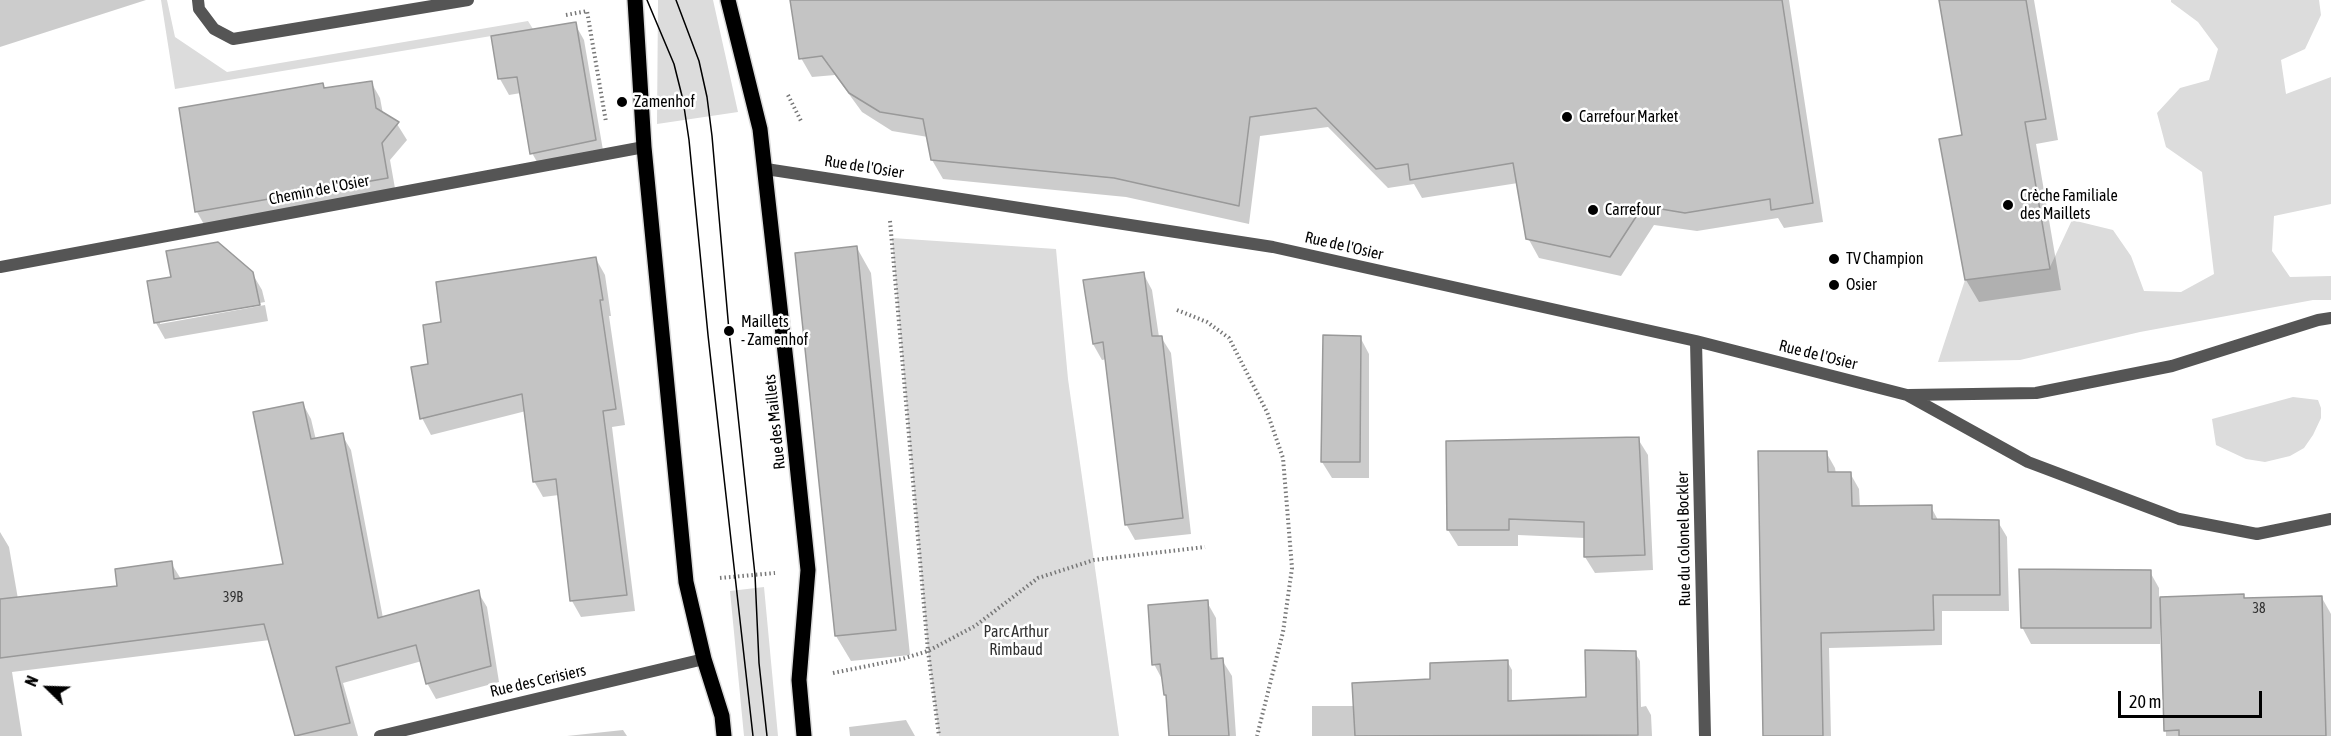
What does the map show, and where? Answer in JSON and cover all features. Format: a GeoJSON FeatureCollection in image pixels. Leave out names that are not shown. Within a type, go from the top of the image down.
{"type":"FeatureCollection","features":[{"type":"Feature","properties":{"kind":"main road"},"geometry":{"type":"LineString","coordinates":[[635,0],[644,147],[686,582],[704,659],[722,716],[724,736]]}},
{"type":"Feature","properties":{"kind":"main road","name":"Rue des Maillets"},"geometry":{"type":"LineString","coordinates":[[728,0],[760,129],[766,169],[808,570],[798,680],[804,736]]}},
{"type":"Feature","properties":{"kind":"street"},"geometry":{"type":"LineString","coordinates":[[198,0],[199,9],[214,29],[233,39],[468,0]]}},
{"type":"Feature","properties":{"kind":"street","name":"Chemin de l'Osier"},"geometry":{"type":"LineString","coordinates":[[0,267],[611,151],[644,147]]}},
{"type":"Feature","properties":{"kind":"street","name":"Rue de l'Osier"},"geometry":{"type":"LineString","coordinates":[[766,169],[1273,247],[1696,341],[1907,395],[2028,462],[2179,519],[2258,534],[2331,519]]}},
{"type":"Feature","properties":{"kind":"street","name":"Rue de l'Osier"},"geometry":{"type":"LineString","coordinates":[[1907,395],[2036,393],[2172,366],[2318,320],[2331,318]]}},
{"type":"Feature","properties":{"kind":"street","name":"Rue du Colonel Bockler"},"geometry":{"type":"LineString","coordinates":[[1696,341],[1705,736]]}},
{"type":"Feature","properties":{"kind":"street","name":"Rue des Cerisiers"},"geometry":{"type":"LineString","coordinates":[[380,736],[704,659]]}},
{"type":"Feature","properties":{"kind":"path"},"geometry":{"type":"LineString","coordinates":[[566,15],[587,11],[611,151]]}},
{"type":"Feature","properties":{"kind":"path"},"geometry":{"type":"LineString","coordinates":[[887,187],[928,651],[939,736]]}},
{"type":"Feature","properties":{"kind":"path"},"geometry":{"type":"LineString","coordinates":[[1177,310],[1207,322],[1229,339],[1267,412],[1283,458],[1292,568],[1283,632],[1257,736]]}},
{"type":"Feature","properties":{"kind":"path"},"geometry":{"type":"LineString","coordinates":[[798,680],[902,659],[928,651],[975,626],[1038,578],[1094,560],[1205,547]]}},
{"type":"Feature","properties":{"kind":"path"},"geometry":{"type":"LineString","coordinates":[[686,582],[808,570]]}},
{"type":"Feature","properties":{"kind":"green space"},"geometry":{"type":"Polygon","coordinates":[[[161,0],[167,0],[175,37],[227,72],[528,21],[533,29],[175,89],[161,0]]]}},
{"type":"Feature","properties":{"kind":"green space"},"geometry":{"type":"Polygon","coordinates":[[[658,0],[713,0],[738,112],[657,124],[658,0]]]}},
{"type":"Feature","properties":{"kind":"green space"},"geometry":{"type":"Polygon","coordinates":[[[2171,0],[2319,0],[2321,15],[2305,49],[2281,60],[2286,94],[2331,77],[2331,204],[2274,216],[2272,251],[2290,277],[2331,276],[2331,300],[2313,300],[2140,332],[2020,360],[1938,362],[1965,280],[2049,269],[2072,220],[2113,230],[2131,256],[2144,291],[2181,292],[2214,274],[2202,172],[2166,147],[2157,113],[2180,88],[2209,80],[2218,49],[2198,22],[2171,0]]]}},
{"type":"Feature","properties":{"kind":"green space","name":"Parc Arthur Rimbaud"},"geometry":{"type":"Polygon","coordinates":[[[892,238],[1056,249],[1068,379],[1119,736],[939,736],[928,651],[892,238]]]}},
{"type":"Feature","properties":{"kind":"green space"},"geometry":{"type":"Polygon","coordinates":[[[2293,397],[2318,400],[2321,408],[2321,418],[2304,448],[2290,456],[2265,462],[2246,459],[2216,445],[2212,419],[2293,397]]]}},
{"type":"Feature","properties":{"kind":"green space"},"geometry":{"type":"Polygon","coordinates":[[[764,587],[778,736],[744,736],[730,591],[764,587]]]}},
{"type":"Feature","properties":{"kind":"building"},"geometry":{"type":"Polygon","coordinates":[[[790,0],[1782,0],[1813,203],[1771,210],[1770,199],[1685,213],[1643,206],[1610,257],[1526,239],[1513,163],[1410,180],[1408,164],[1376,169],[1316,108],[1250,117],[1239,206],[1114,178],[931,160],[923,119],[880,112],[849,93],[822,56],[799,59],[790,0]]]}},
{"type":"Feature","properties":{"kind":"building"},"geometry":{"type":"Polygon","coordinates":[[[1939,0],[2026,0],[2046,119],[2025,122],[2050,269],[1965,280],[1939,139],[1962,135],[1939,0]]]}},
{"type":"Feature","properties":{"kind":"building"},"geometry":{"type":"Polygon","coordinates":[[[576,22],[596,140],[530,154],[517,77],[498,79],[491,36],[576,22]]]}},
{"type":"Feature","properties":{"kind":"building"},"geometry":{"type":"Polygon","coordinates":[[[372,81],[376,108],[399,122],[382,143],[388,178],[195,212],[179,108],[323,83],[324,88],[372,81]]]}},
{"type":"Feature","properties":{"kind":"building"},"geometry":{"type":"Polygon","coordinates":[[[218,242],[253,272],[260,305],[154,323],[147,281],[171,277],[166,251],[218,242]]]}},
{"type":"Feature","properties":{"kind":"building"},"geometry":{"type":"Polygon","coordinates":[[[857,246],[896,630],[835,636],[795,253],[857,246]]]}},
{"type":"Feature","properties":{"kind":"building"},"geometry":{"type":"Polygon","coordinates":[[[596,257],[616,409],[603,411],[627,595],[570,601],[556,479],[533,482],[522,394],[420,419],[411,367],[428,364],[423,325],[441,322],[436,282],[596,257]]]}},
{"type":"Feature","properties":{"kind":"building"},"geometry":{"type":"Polygon","coordinates":[[[1144,272],[1152,336],[1162,336],[1183,518],[1125,525],[1103,342],[1093,344],[1083,280],[1144,272]]]}},
{"type":"Feature","properties":{"kind":"building"},"geometry":{"type":"Polygon","coordinates":[[[1323,335],[1361,336],[1360,462],[1321,462],[1323,335]]]}},
{"type":"Feature","properties":{"kind":"building"},"geometry":{"type":"Polygon","coordinates":[[[303,402],[311,439],[343,433],[378,618],[479,590],[491,666],[426,684],[416,645],[336,667],[350,723],[295,736],[264,624],[0,658],[0,599],[117,586],[115,569],[172,561],[174,579],[283,564],[253,412],[303,402]]]}},
{"type":"Feature","properties":{"kind":"building"},"geometry":{"type":"Polygon","coordinates":[[[1639,437],[1645,555],[1584,557],[1584,522],[1509,519],[1509,530],[1447,530],[1446,441],[1639,437]]]}},
{"type":"Feature","properties":{"kind":"building"},"geometry":{"type":"Polygon","coordinates":[[[1758,451],[1827,451],[1828,472],[1851,472],[1852,506],[1932,505],[1932,519],[1999,520],[2000,595],[1933,595],[1934,630],[1821,633],[1823,736],[1763,736],[1758,451]]]}},
{"type":"Feature","properties":{"kind":"building"},"geometry":{"type":"Polygon","coordinates":[[[2019,569],[2151,570],[2151,628],[2021,628],[2019,569]]]}},
{"type":"Feature","properties":{"kind":"building"},"geometry":{"type":"Polygon","coordinates":[[[2244,594],[2244,598],[2322,596],[2326,736],[2179,736],[2179,730],[2164,731],[2160,597],[2244,594]]]}},
{"type":"Feature","properties":{"kind":"building"},"geometry":{"type":"Polygon","coordinates":[[[1208,600],[1211,659],[1223,658],[1229,736],[1169,736],[1166,695],[1164,695],[1160,664],[1152,665],[1148,605],[1208,600]]]}},
{"type":"Feature","properties":{"kind":"building"},"geometry":{"type":"Polygon","coordinates":[[[1585,650],[1636,651],[1638,735],[1355,736],[1352,683],[1430,679],[1430,663],[1508,660],[1508,701],[1586,697],[1585,650]]]}},
{"type":"Feature","properties":{"kind":"tram line"},"geometry":{"type":"LineString","coordinates":[[647,0],[674,64],[683,100],[689,140],[708,335],[753,736]]}},
{"type":"Feature","properties":{"kind":"tram line"},"geometry":{"type":"LineString","coordinates":[[676,0],[699,61],[712,136],[729,331],[755,575],[759,663],[767,736]]}},
{"type":"Feature","properties":{"kind":"place","name":"Zamenhof"},"geometry":{"type":"Point","coordinates":[622,102]}},
{"type":"Feature","properties":{"kind":"place","name":"Carrefour Market"},"geometry":{"type":"Point","coordinates":[1567,117]}},
{"type":"Feature","properties":{"kind":"place","name":"Crèche Familiale des Maillets"},"geometry":{"type":"Point","coordinates":[2008,205]}},
{"type":"Feature","properties":{"kind":"place","name":"Carrefour"},"geometry":{"type":"Point","coordinates":[1593,210]}},
{"type":"Feature","properties":{"kind":"place","name":"TV Champion"},"geometry":{"type":"Point","coordinates":[1834,259]}},
{"type":"Feature","properties":{"kind":"place","name":"Osier"},"geometry":{"type":"Point","coordinates":[1834,285]}},
{"type":"Feature","properties":{"kind":"place","name":"Maillets - Zamenhof"},"geometry":{"type":"Point","coordinates":[729,331]}}]}
